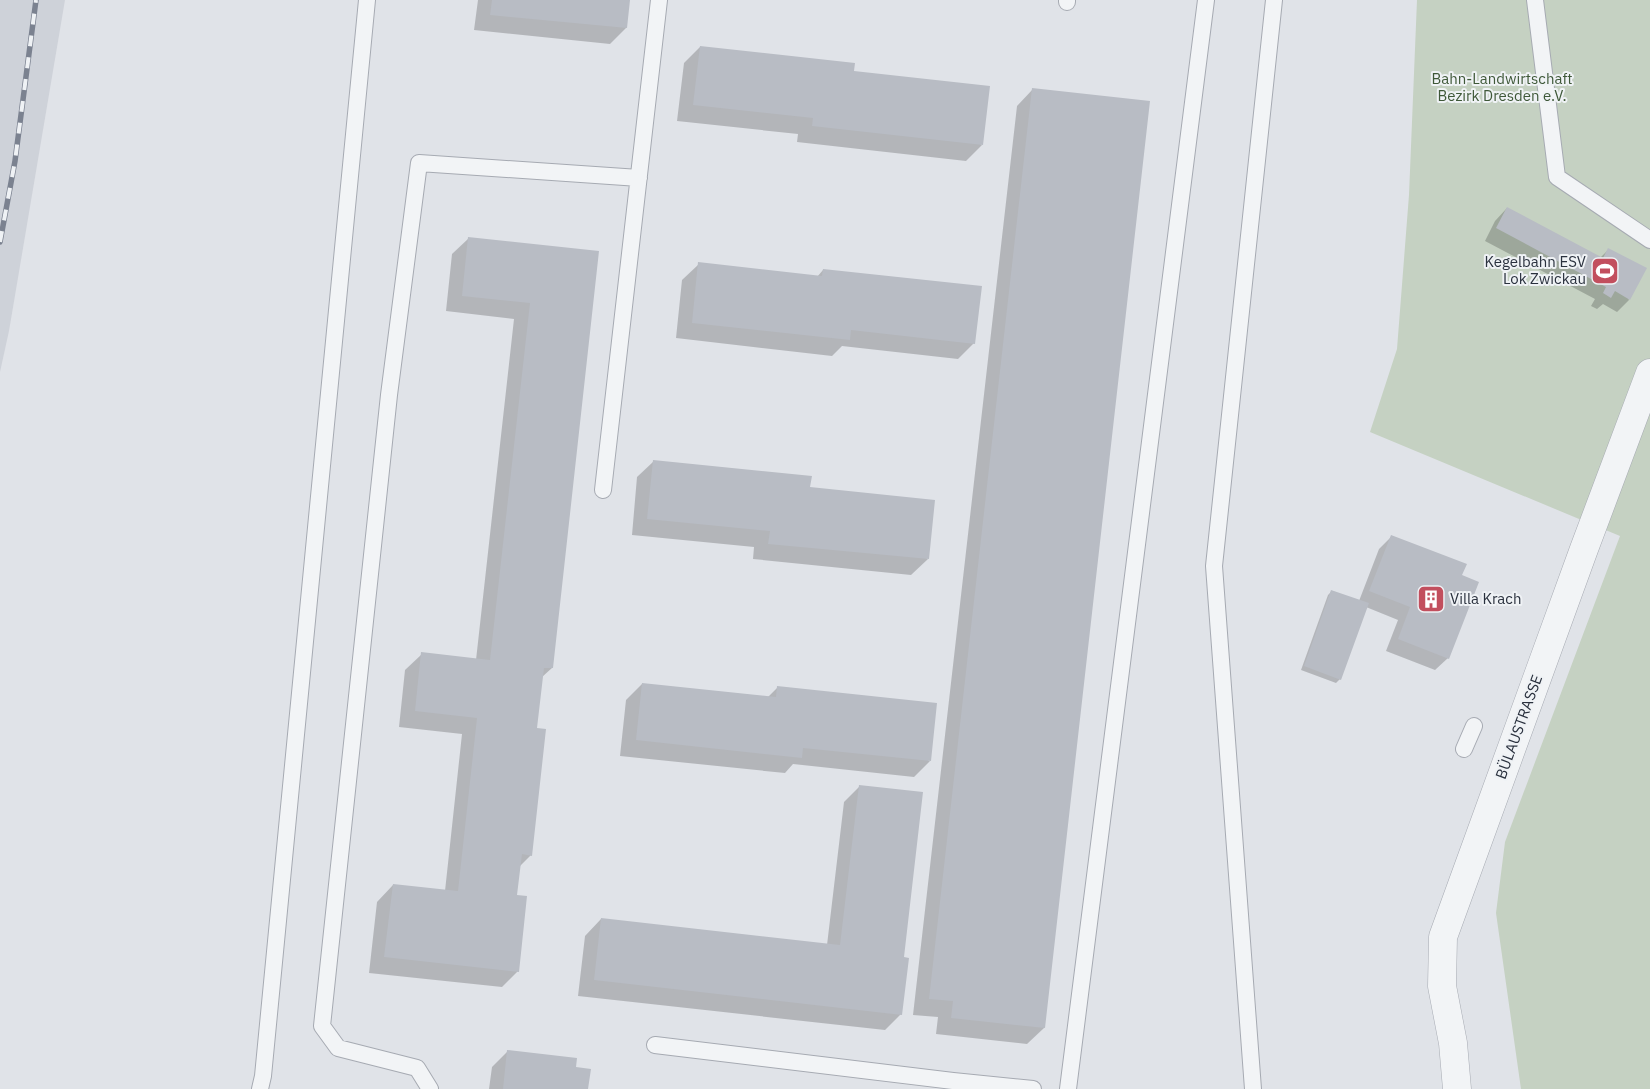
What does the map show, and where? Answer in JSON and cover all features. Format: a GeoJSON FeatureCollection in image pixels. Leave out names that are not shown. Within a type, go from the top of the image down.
{"type":"FeatureCollection","features":[{"type":"Feature","properties":{"kind":"street","name":"BÜLAUSTRASSE"},"geometry":{"type":"LineString","coordinates":[[1457,1089],[1453,1043],[1442,986],[1443,937],[1650,373]]}},
{"type":"Feature","properties":{"kind":"lane"},"geometry":{"type":"LineString","coordinates":[[260,1089],[263,1076],[366,0]]}},
{"type":"Feature","properties":{"kind":"lane"},"geometry":{"type":"LineString","coordinates":[[603,490],[659,0]]}},
{"type":"Feature","properties":{"kind":"lane"},"geometry":{"type":"LineString","coordinates":[[1068,1089],[1206,0]]}},
{"type":"Feature","properties":{"kind":"lane"},"geometry":{"type":"LineString","coordinates":[[1253,1089],[1214,566],[1274,0]]}},
{"type":"Feature","properties":{"kind":"lane"},"geometry":{"type":"LineString","coordinates":[[1535,0],[1557,177],[1650,240]]}},
{"type":"Feature","properties":{"kind":"lane"},"geometry":{"type":"LineString","coordinates":[[430,1089],[417,1068],[338,1048],[322,1026],[389,395],[419,163],[639,178]]}},
{"type":"Feature","properties":{"kind":"lane"},"geometry":{"type":"LineString","coordinates":[[1464,749],[1474,726]]}},
{"type":"Feature","properties":{"kind":"lane"},"geometry":{"type":"LineString","coordinates":[[655,1045],[1033,1089]]}},
{"type":"Feature","properties":{"kind":"shaded area"},"geometry":{"type":"Polygon","coordinates":[[[0,0],[65,0],[9,331],[0,372],[0,0]]]}},
{"type":"Feature","properties":{"kind":"green space","name":"Bahn-Landwirtschaft Bezirk Dresden e.V."},"geometry":{"type":"Polygon","coordinates":[[[1417,0],[1650,0],[1650,1089],[1521,1089],[1496,913],[1505,842],[1620,536],[1370,432],[1397,349],[1409,195],[1417,0]]]}},
{"type":"Feature","properties":{"kind":"building"},"geometry":{"type":"Polygon","coordinates":[[[492,0],[630,0],[627,28],[490,15],[492,0]]]}},
{"type":"Feature","properties":{"kind":"building"},"geometry":{"type":"Polygon","coordinates":[[[700,46],[855,63],[854,71],[990,86],[983,145],[812,126],[813,118],[693,105],[700,46]]]}},
{"type":"Feature","properties":{"kind":"building"},"geometry":{"type":"Polygon","coordinates":[[[1032,88],[1150,101],[1045,1028],[951,1018],[953,1001],[929,999],[1032,88]]]}},
{"type":"Feature","properties":{"kind":"building"},"geometry":{"type":"Polygon","coordinates":[[[1507,207],[1603,258],[1608,248],[1647,268],[1630,300],[1615,291],[1611,298],[1603,293],[1606,287],[1496,228],[1507,207]]]}},
{"type":"Feature","properties":{"kind":"building"},"geometry":{"type":"Polygon","coordinates":[[[468,237],[599,251],[553,668],[544,668],[537,728],[546,729],[532,856],[522,854],[517,895],[527,896],[519,972],[384,957],[393,884],[458,891],[477,718],[415,711],[421,652],[490,660],[530,303],[462,296],[468,237]]]}},
{"type":"Feature","properties":{"kind":"building"},"geometry":{"type":"Polygon","coordinates":[[[698,262],[822,276],[823,269],[982,286],[975,344],[851,330],[850,340],[692,323],[698,262]]]}},
{"type":"Feature","properties":{"kind":"building"},"geometry":{"type":"Polygon","coordinates":[[[653,460],[812,476],[810,487],[935,500],[929,559],[768,544],[770,531],[647,519],[653,460]]]}},
{"type":"Feature","properties":{"kind":"building","name":"Villa Krach"},"geometry":{"type":"Polygon","coordinates":[[[1391,535],[1467,564],[1462,575],[1479,582],[1449,659],[1398,639],[1410,607],[1369,591],[1391,535]]]}},
{"type":"Feature","properties":{"kind":"building"},"geometry":{"type":"Polygon","coordinates":[[[1331,590],[1369,603],[1341,680],[1304,666],[1331,590]]]}},
{"type":"Feature","properties":{"kind":"building"},"geometry":{"type":"Polygon","coordinates":[[[642,683],[776,697],[777,686],[937,703],[931,761],[803,748],[802,758],[636,740],[642,683]]]}},
{"type":"Feature","properties":{"kind":"building"},"geometry":{"type":"Polygon","coordinates":[[[859,785],[923,792],[904,957],[909,958],[902,1015],[594,980],[601,918],[840,945],[859,785]]]}},
{"type":"Feature","properties":{"kind":"building"},"geometry":{"type":"Polygon","coordinates":[[[507,1050],[577,1058],[576,1067],[591,1069],[588,1089],[503,1089],[507,1050]]]}},
{"type":"Feature","properties":{"kind":"railway"},"geometry":{"type":"LineString","coordinates":[[0,242],[15,161],[36,0]]}},
{"type":"Feature","properties":{"kind":"place","name":"Kegelbahn ESV Lok Zwickau"},"geometry":{"type":"Point","coordinates":[1605,271]}},
{"type":"Feature","properties":{"kind":"place","name":"Villa Krach"},"geometry":{"type":"Point","coordinates":[1431,599]}}]}
